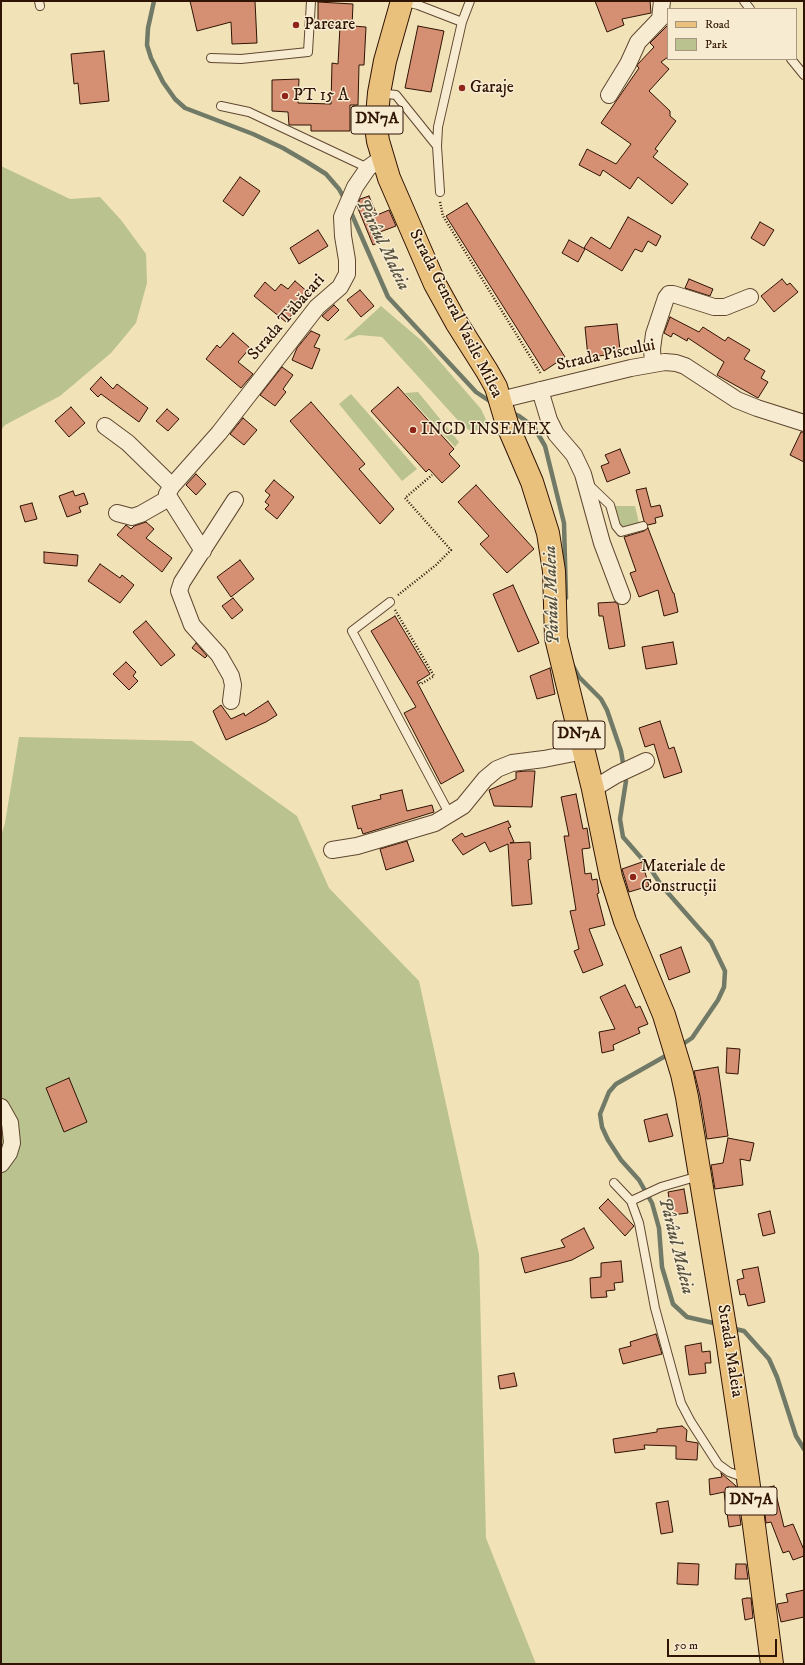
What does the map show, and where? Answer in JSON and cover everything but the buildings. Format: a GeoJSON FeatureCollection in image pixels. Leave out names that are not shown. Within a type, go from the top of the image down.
{"type":"FeatureCollection","features":[{"type":"Feature","properties":{"kind":"main road","name":"Strada General Vasile Milea"},"geometry":{"type":"LineString","coordinates":[[401,1],[385,61],[379,93],[375,163],[392,186],[436,284],[456,322],[487,371],[500,400],[507,424],[532,482],[548,533],[553,555],[556,638],[618,901],[664,1015],[672,1041]]}},
{"type":"Feature","properties":{"kind":"main road","name":"Strada Maleia"},"geometry":{"type":"LineString","coordinates":[[672,1041],[682,1074],[701,1176],[723,1310],[748,1479],[772,1664]]}},
{"type":"Feature","properties":{"kind":"street"},"geometry":{"type":"LineString","coordinates":[[609,95],[628,64],[638,42],[660,19],[662,1]]}},
{"type":"Feature","properties":{"kind":"street","name":"Strada Tăbăcari"},"geometry":{"type":"LineString","coordinates":[[117,513],[132,517],[136,516],[170,492],[219,433],[317,307],[340,287],[347,274],[347,260],[343,236],[342,217],[354,187],[375,163]]}},
{"type":"Feature","properties":{"kind":"street"},"geometry":{"type":"LineString","coordinates":[[653,364],[652,349],[654,334],[666,298],[669,294],[714,307],[725,307],[750,297]]}},
{"type":"Feature","properties":{"kind":"street","name":"Strada Piscului"},"geometry":{"type":"LineString","coordinates":[[500,400],[541,383],[653,364],[676,363],[685,366],[737,400],[764,411],[804,422]]}},
{"type":"Feature","properties":{"kind":"street"},"geometry":{"type":"LineString","coordinates":[[541,383],[550,420],[556,434],[574,454],[585,481],[602,543],[622,596]]}},
{"type":"Feature","properties":{"kind":"street"},"geometry":{"type":"LineString","coordinates":[[105,426],[128,443],[170,492],[203,551]]}},
{"type":"Feature","properties":{"kind":"street"},"geometry":{"type":"LineString","coordinates":[[231,701],[233,686],[231,676],[220,655],[192,625],[180,591],[182,582],[235,500]]}},
{"type":"Feature","properties":{"kind":"street"},"geometry":{"type":"LineString","coordinates":[[332,850],[357,846],[435,823],[450,816],[463,806],[485,779],[497,769],[512,763],[584,752]]}},
{"type":"Feature","properties":{"kind":"street"},"geometry":{"type":"LineString","coordinates":[[592,789],[639,764]]}},
{"type":"Feature","properties":{"kind":"street"},"geometry":{"type":"LineString","coordinates":[[1,1107],[10,1123],[12,1143],[9,1153],[1,1164]]}},
{"type":"Feature","properties":{"kind":"lane"},"geometry":{"type":"LineString","coordinates":[[211,58],[241,59],[308,52],[311,1]]}},
{"type":"Feature","properties":{"kind":"lane"},"geometry":{"type":"LineString","coordinates":[[401,1],[418,4],[462,22]]}},
{"type":"Feature","properties":{"kind":"lane"},"geometry":{"type":"LineString","coordinates":[[440,192],[437,146],[440,119],[462,22],[470,1]]}},
{"type":"Feature","properties":{"kind":"lane"},"geometry":{"type":"LineString","coordinates":[[792,60],[804,75]]}},
{"type":"Feature","properties":{"kind":"lane"},"geometry":{"type":"LineString","coordinates":[[379,93],[396,95],[437,146]]}},
{"type":"Feature","properties":{"kind":"lane"},"geometry":{"type":"LineString","coordinates":[[221,106],[249,112],[375,163]]}},
{"type":"Feature","properties":{"kind":"lane"},"geometry":{"type":"LineString","coordinates":[[585,481],[607,501],[616,526],[621,532],[626,532],[643,526]]}},
{"type":"Feature","properties":{"kind":"lane"},"geometry":{"type":"LineString","coordinates":[[390,602],[352,631],[450,816]]}},
{"type":"Feature","properties":{"kind":"lane"},"geometry":{"type":"LineString","coordinates":[[631,1201],[661,1187],[701,1176]]}},
{"type":"Feature","properties":{"kind":"lane"},"geometry":{"type":"LineString","coordinates":[[614,1183],[631,1201],[640,1223],[655,1308],[681,1403],[691,1422],[718,1464],[729,1472],[748,1479]]}},
{"type":"Feature","properties":{"kind":"path"},"geometry":{"type":"LineString","coordinates":[[440,192],[443,216],[541,383]]}},
{"type":"Feature","properties":{"kind":"path"},"geometry":{"type":"LineString","coordinates":[[418,681],[421,684],[434,676],[390,602],[436,565],[450,550],[405,498],[432,475]]}},
{"type":"Feature","properties":{"kind":"green space"},"geometry":{"type":"Polygon","coordinates":[[[1,166],[70,199],[100,197],[121,220],[146,254],[147,283],[136,323],[111,353],[60,396],[5,425],[1,430],[1,166]]]}},
{"type":"Feature","properties":{"kind":"green space"},"geometry":{"type":"Polygon","coordinates":[[[381,306],[422,341],[481,409],[489,426],[480,430],[471,431],[464,427],[382,337],[359,335],[343,341],[381,306]]]}},
{"type":"Feature","properties":{"kind":"green space"},"geometry":{"type":"Polygon","coordinates":[[[418,392],[459,442],[455,447],[405,393],[418,392]]]}},
{"type":"Feature","properties":{"kind":"green space"},"geometry":{"type":"Polygon","coordinates":[[[351,394],[417,469],[402,481],[339,404],[351,394]]]}},
{"type":"Feature","properties":{"kind":"green space"},"geometry":{"type":"Polygon","coordinates":[[[615,506],[635,506],[639,523],[622,528],[619,524],[615,506]]]}},
{"type":"Feature","properties":{"kind":"green space"},"geometry":{"type":"Polygon","coordinates":[[[19,737],[192,741],[297,816],[329,888],[419,981],[479,1254],[486,1538],[536,1664],[1,1664],[1,836],[5,823],[19,737]]]}},
{"type":"Feature","properties":{"kind":"waterway","name":"Pârâul Maleia"},"geometry":{"type":"LineString","coordinates":[[154,1],[148,28],[147,45],[151,58],[163,82],[175,99],[185,108],[253,134],[283,148],[307,162],[326,174],[339,189],[345,200]]}},
{"type":"Feature","properties":{"kind":"waterway","name":"Pârâul Maleia"},"geometry":{"type":"LineString","coordinates":[[349,208],[388,297],[476,392],[494,404]]}},
{"type":"Feature","properties":{"kind":"waterway","name":"Pârâul Maleia"},"geometry":{"type":"LineString","coordinates":[[510,412],[519,416],[534,427],[545,446],[564,523],[566,598]]}},
{"type":"Feature","properties":{"kind":"waterway","name":"Pârâul Maleia"},"geometry":{"type":"LineString","coordinates":[[572,664],[579,677],[601,699],[607,710],[621,751],[626,781],[620,819],[623,837],[650,868],[661,885],[711,942],[725,971],[724,987],[718,1000],[692,1038],[680,1046]]}},
{"type":"Feature","properties":{"kind":"waterway","name":"Pârâul Maleia"},"geometry":{"type":"LineString","coordinates":[[669,1054],[616,1084],[609,1092],[600,1114],[602,1127],[608,1140],[621,1160],[639,1180],[652,1203],[659,1228],[662,1267],[673,1304],[687,1317],[718,1324]]}},
{"type":"Feature","properties":{"kind":"waterway","name":"Pârâul Maleia"},"geometry":{"type":"LineString","coordinates":[[731,1328],[744,1331],[769,1359],[777,1377],[796,1436],[804,1449]]}},
{"type":"Feature","properties":{"kind":"place","name":"Parcare"},"geometry":{"type":"Point","coordinates":[296,25]}},
{"type":"Feature","properties":{"kind":"place","name":"Garaje"},"geometry":{"type":"Point","coordinates":[462,88]}},
{"type":"Feature","properties":{"kind":"place","name":"PT 15 A"},"geometry":{"type":"Point","coordinates":[285,96]}},
{"type":"Feature","properties":{"kind":"place","name":"INCD INSEMEX"},"geometry":{"type":"Point","coordinates":[413,430]}},
{"type":"Feature","properties":{"kind":"place","name":"Materiale de Construcții"},"geometry":{"type":"Point","coordinates":[633,877]}}]}
